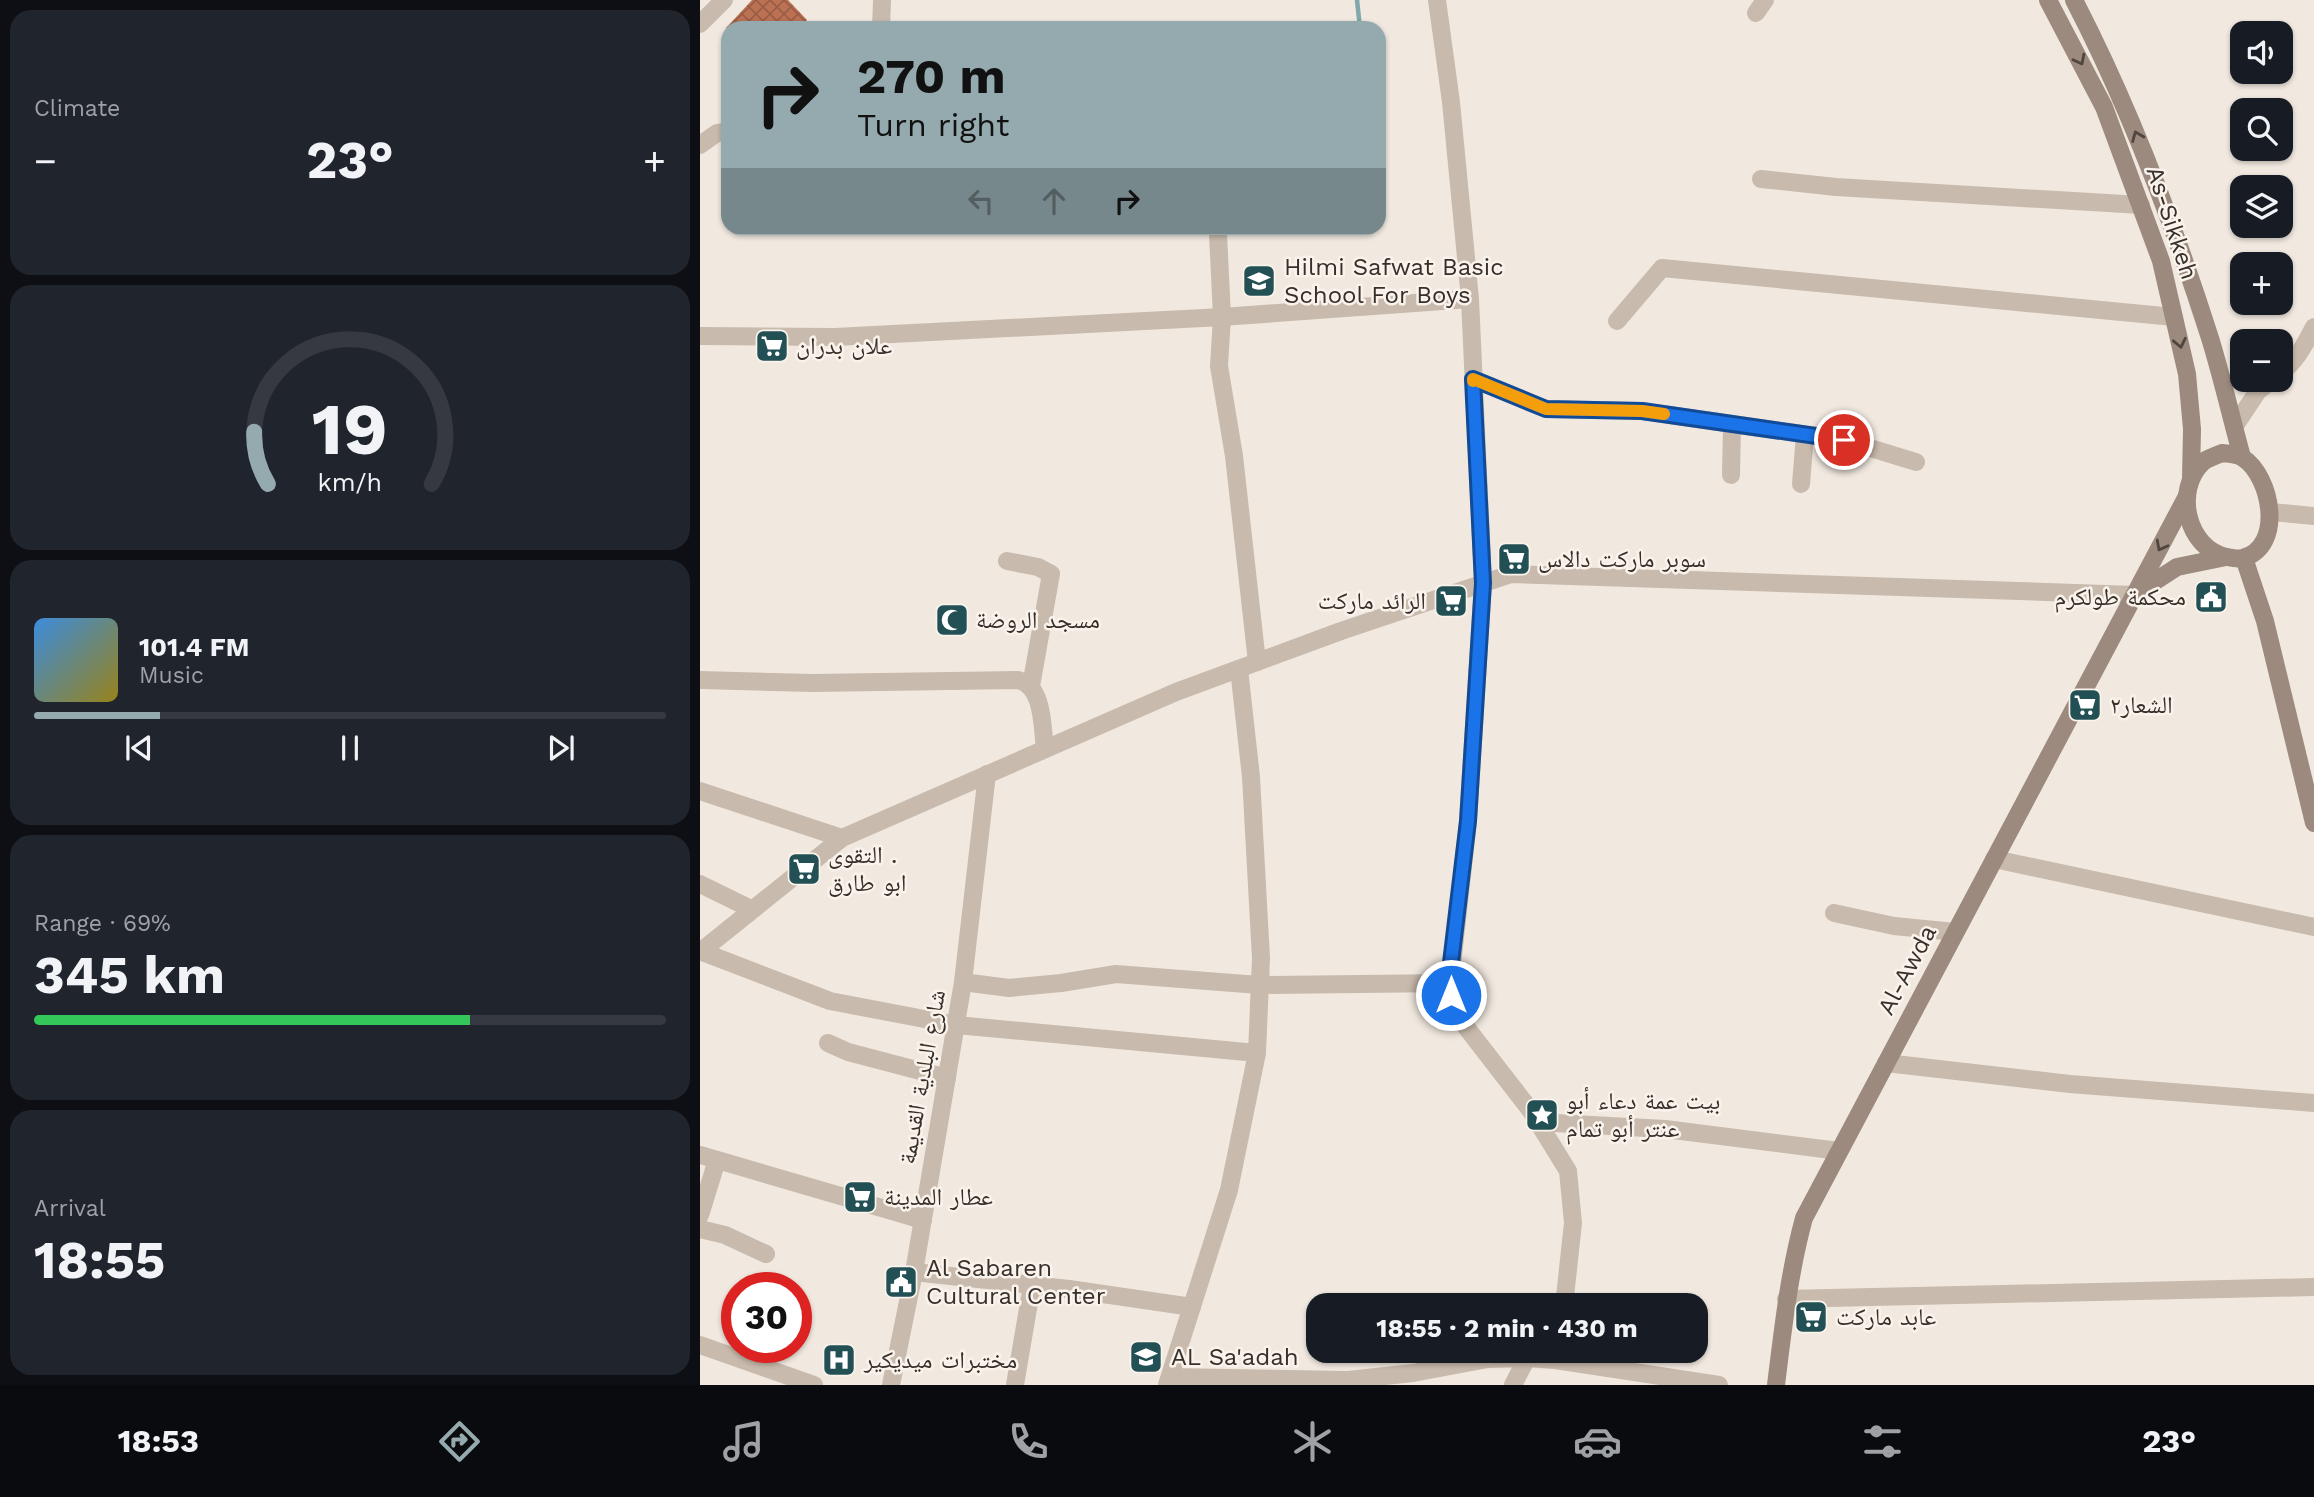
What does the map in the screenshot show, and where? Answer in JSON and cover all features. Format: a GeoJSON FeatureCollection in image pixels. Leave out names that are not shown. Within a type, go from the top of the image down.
{"type":"FeatureCollection","features":[{"type":"Feature","properties":{"kind":"street"},"geometry":{"type":"LineString","coordinates":[[700,24],[723,0]]}},
{"type":"Feature","properties":{"kind":"street"},"geometry":{"type":"LineString","coordinates":[[881,21],[882,0]]}},
{"type":"Feature","properties":{"kind":"street"},"geometry":{"type":"LineString","coordinates":[[1437,0],[1451,102],[1470,299],[1483,583],[1468,821],[1450,983],[1454,1007],[1459,1018],[1537,1122],[1568,1171],[1573,1223],[1565,1293]]}},
{"type":"Feature","properties":{"kind":"street","name":"As-Sikkeh"},"geometry":{"type":"LineString","coordinates":[[2048,0],[2104,107],[2161,261],[2187,374],[2192,429],[2191,478]]}},
{"type":"Feature","properties":{"kind":"street","name":"As-Sikkeh"},"geometry":{"type":"LineString","coordinates":[[2074,0],[2108,69],[2162,200],[2210,340],[2242,457]]}},
{"type":"Feature","properties":{"kind":"street"},"geometry":{"type":"LineString","coordinates":[[701,142],[721,132]]}},
{"type":"Feature","properties":{"kind":"street"},"geometry":{"type":"LineString","coordinates":[[1761,179],[1836,187],[2141,205]]}},
{"type":"Feature","properties":{"kind":"street"},"geometry":{"type":"LineString","coordinates":[[1218,235],[1222,317],[1219,366],[1234,456],[1257,662]]}},
{"type":"Feature","properties":{"kind":"street"},"geometry":{"type":"LineString","coordinates":[[1617,321],[1662,268],[2174,317]]}},
{"type":"Feature","properties":{"kind":"street"},"geometry":{"type":"LineString","coordinates":[[700,336],[835,337],[1222,317],[1470,299]]}},
{"type":"Feature","properties":{"kind":"street"},"geometry":{"type":"LineString","coordinates":[[2293,362],[2305,346],[2314,327]]}},
{"type":"Feature","properties":{"kind":"street"},"geometry":{"type":"LineString","coordinates":[[1473,379],[1546,409],[1642,411],[1844,440],[1916,463]]}},
{"type":"Feature","properties":{"kind":"street"},"geometry":{"type":"LineString","coordinates":[[2234,427],[2257,392]]}},
{"type":"Feature","properties":{"kind":"street"},"geometry":{"type":"LineString","coordinates":[[1731,475],[1732,424]]}},
{"type":"Feature","properties":{"kind":"street"},"geometry":{"type":"LineString","coordinates":[[1801,484],[1805,435]]}},
{"type":"Feature","properties":{"kind":"street"},"geometry":{"type":"LineString","coordinates":[[1257,1053],[956,1025],[830,1001],[700,952],[842,838],[1176,692],[1511,574],[2135,596],[2178,567],[2235,557],[2262,544],[2269,529],[2271,512],[2268,498],[2255,469],[2242,457],[2222,453],[2204,460],[2191,478],[2187,496],[2188,512],[2203,546],[2216,554],[2235,557]]}},
{"type":"Feature","properties":{"kind":"street","name":"Al-Awda"},"geometry":{"type":"LineString","coordinates":[[1776,1385],[1786,1299],[1804,1219],[2187,496]]}},
{"type":"Feature","properties":{"kind":"street"},"geometry":{"type":"LineString","coordinates":[[2271,512],[2314,516]]}},
{"type":"Feature","properties":{"kind":"street"},"geometry":{"type":"LineString","coordinates":[[2235,557],[2265,621],[2314,823]]}},
{"type":"Feature","properties":{"kind":"street"},"geometry":{"type":"LineString","coordinates":[[1007,561],[1038,567],[1051,574],[1031,686]]}},
{"type":"Feature","properties":{"kind":"street"},"geometry":{"type":"LineString","coordinates":[[1239,668],[1251,777],[1261,958],[1257,1053],[1228,1190],[1168,1381],[1348,1380],[1413,1373],[1467,1363]]}},
{"type":"Feature","properties":{"kind":"street"},"geometry":{"type":"LineString","coordinates":[[700,680],[813,683],[1018,680],[1031,686],[1037,695],[1045,749]]}},
{"type":"Feature","properties":{"kind":"street","name":"شارع البلدية القديمة"},"geometry":{"type":"LineString","coordinates":[[891,1385],[914,1272],[963,982],[987,775]]}},
{"type":"Feature","properties":{"kind":"street"},"geometry":{"type":"LineString","coordinates":[[700,791],[842,838]]}},
{"type":"Feature","properties":{"kind":"street"},"geometry":{"type":"LineString","coordinates":[[1994,859],[2314,927]]}},
{"type":"Feature","properties":{"kind":"street"},"geometry":{"type":"LineString","coordinates":[[700,884],[751,909]]}},
{"type":"Feature","properties":{"kind":"street"},"geometry":{"type":"LineString","coordinates":[[1834,913],[1894,926],[1955,932]]}},
{"type":"Feature","properties":{"kind":"street"},"geometry":{"type":"LineString","coordinates":[[963,982],[1009,988],[1096,976],[1136,974],[1259,985],[1450,983]]}},
{"type":"Feature","properties":{"kind":"street"},"geometry":{"type":"LineString","coordinates":[[828,1043],[848,1052],[947,1078]]}},
{"type":"Feature","properties":{"kind":"street"},"geometry":{"type":"LineString","coordinates":[[1886,1063],[2070,1084],[2314,1103]]}},
{"type":"Feature","properties":{"kind":"street"},"geometry":{"type":"LineString","coordinates":[[1537,1122],[1665,1129],[1839,1151]]}},
{"type":"Feature","properties":{"kind":"street"},"geometry":{"type":"LineString","coordinates":[[700,1215],[709,1157],[923,1220]]}},
{"type":"Feature","properties":{"kind":"street"},"geometry":{"type":"LineString","coordinates":[[700,1228],[725,1235],[766,1254]]}},
{"type":"Feature","properties":{"kind":"street"},"geometry":{"type":"LineString","coordinates":[[914,1272],[1192,1307]]}},
{"type":"Feature","properties":{"kind":"street"},"geometry":{"type":"LineString","coordinates":[[1015,1385],[1032,1285]]}},
{"type":"Feature","properties":{"kind":"street"},"geometry":{"type":"LineString","coordinates":[[1786,1299],[2314,1287]]}},
{"type":"Feature","properties":{"kind":"street"},"geometry":{"type":"LineString","coordinates":[[700,1345],[814,1385]]}},
{"type":"Feature","properties":{"kind":"street"},"geometry":{"type":"LineString","coordinates":[[1513,1385],[1524,1363]]}},
{"type":"Feature","properties":{"kind":"street"},"geometry":{"type":"LineString","coordinates":[[1599,1363],[1719,1385]]}},
{"type":"Feature","properties":{"kind":"building"},"geometry":{"type":"Polygon","coordinates":[[[752,0],[788,0],[807,20],[806,21],[732,21],[752,0]]]}},
{"type":"Feature","properties":{"kind":"waterway"},"geometry":{"type":"LineString","coordinates":[[1357,0],[1359,21]]}},
{"type":"Feature","properties":{"kind":"slow traffic"},"geometry":{"type":"LineString","coordinates":[[1473,381],[1546,409],[1664,414]]}},
{"type":"Feature","properties":{"kind":"place","name":"Hilmi Safwat Basic School For Boys"},"geometry":{"type":"Point","coordinates":[1259,281]}},
{"type":"Feature","properties":{"kind":"place","name":"علان بدران"},"geometry":{"type":"Point","coordinates":[772,346]}},
{"type":"Feature","properties":{"kind":"place","name":"سوبر ماركت دالاس"},"geometry":{"type":"Point","coordinates":[1514,559]}},
{"type":"Feature","properties":{"kind":"place","name":"محكمة طولكرم"},"geometry":{"type":"Point","coordinates":[2211,597]}},
{"type":"Feature","properties":{"kind":"place","name":"الرائد ماركت"},"geometry":{"type":"Point","coordinates":[1451,601]}},
{"type":"Feature","properties":{"kind":"place","name":"مسجد الروضة"},"geometry":{"type":"Point","coordinates":[952,620]}},
{"type":"Feature","properties":{"kind":"place","name":"الشعار٢"},"geometry":{"type":"Point","coordinates":[2085,705]}},
{"type":"Feature","properties":{"kind":"place","name":"التقوى . ابو طارق"},"geometry":{"type":"Point","coordinates":[804,869]}},
{"type":"Feature","properties":{"kind":"place","name":"بيت عمة دعاء أبو عنتر أبو تمام"},"geometry":{"type":"Point","coordinates":[1542,1115]}},
{"type":"Feature","properties":{"kind":"place","name":"عطار المدينة"},"geometry":{"type":"Point","coordinates":[860,1197]}},
{"type":"Feature","properties":{"kind":"place","name":"Al Sabaren Cultural Center"},"geometry":{"type":"Point","coordinates":[901,1282]}},
{"type":"Feature","properties":{"kind":"place","name":"عابد ماركت"},"geometry":{"type":"Point","coordinates":[1811,1317]}},
{"type":"Feature","properties":{"kind":"place","name":"AL Sa'adah"},"geometry":{"type":"Point","coordinates":[1146,1357]}},
{"type":"Feature","properties":{"kind":"place","name":"مختبرات ميديكير"},"geometry":{"type":"Point","coordinates":[839,1360]}},
{"type":"Feature","properties":{"kind":"route"},"geometry":{"type":"LineString","coordinates":[[1451,995],[1450,971],[1468,821],[1483,583],[1473,379],[1546,409],[1642,411],[1844,440]]}}]}
